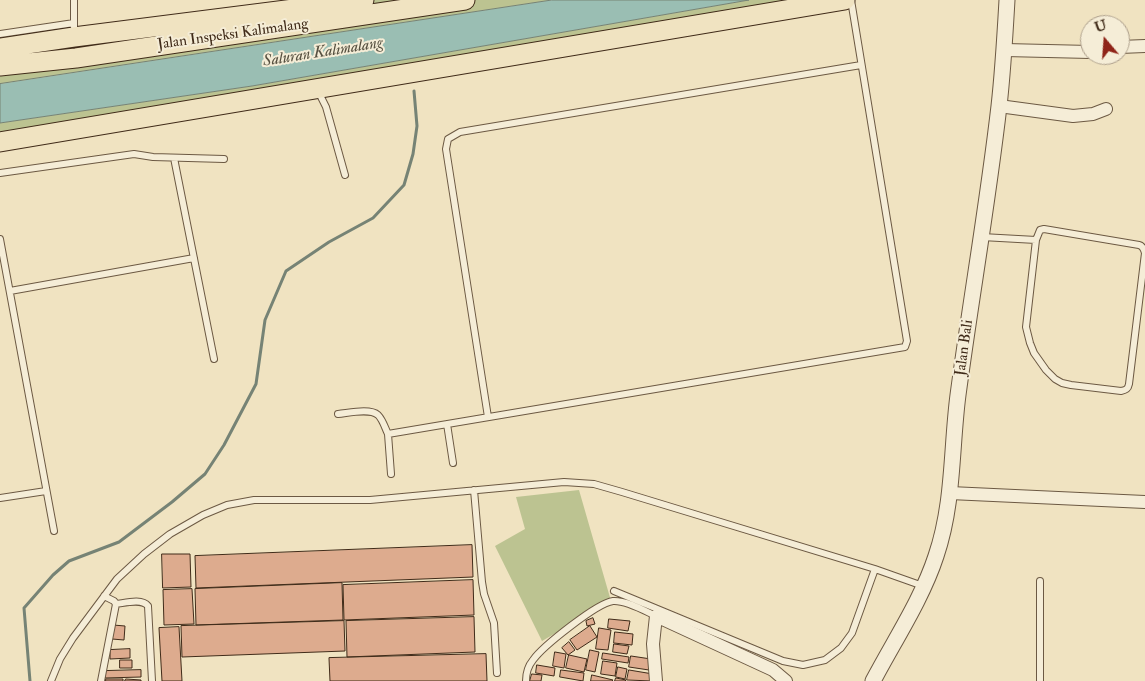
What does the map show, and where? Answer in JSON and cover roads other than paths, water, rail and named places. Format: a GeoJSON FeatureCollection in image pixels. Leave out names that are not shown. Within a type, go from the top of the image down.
{"type":"FeatureCollection","features":[{"type":"Feature","properties":{"kind":"main road","name":"Jalan Inspeksi Kalimalang"},"geometry":{"type":"LineString","coordinates":[[198,31],[364,0]]}},
{"type":"Feature","properties":{"kind":"main road","name":"Jalan Inspeksi Kalimalang"},"geometry":{"type":"LineString","coordinates":[[0,48],[198,31],[465,0]]}},
{"type":"Feature","properties":{"kind":"main road"},"geometry":{"type":"LineString","coordinates":[[0,142],[845,0]]}},
{"type":"Feature","properties":{"kind":"main road","name":"Jalan Inspeksi Kalimalang"},"geometry":{"type":"LineString","coordinates":[[0,66],[75,42]]}},
{"type":"Feature","properties":{"kind":"street","name":"Jalan Bali"},"geometry":{"type":"LineString","coordinates":[[874,681],[923,586],[936,557],[943,533],[950,493],[958,397],[999,106],[1007,0]]}},
{"type":"Feature","properties":{"kind":"street"},"geometry":{"type":"LineString","coordinates":[[1130,47],[1145,46]]}},
{"type":"Feature","properties":{"kind":"street"},"geometry":{"type":"LineString","coordinates":[[1004,50],[1080,52]]}},
{"type":"Feature","properties":{"kind":"street"},"geometry":{"type":"LineString","coordinates":[[999,106],[1073,116],[1093,114],[1106,109]]}},
{"type":"Feature","properties":{"kind":"street"},"geometry":{"type":"LineString","coordinates":[[950,493],[1145,502]]}},
{"type":"Feature","properties":{"kind":"street"},"geometry":{"type":"LineString","coordinates":[[656,681],[653,644],[656,616],[773,670],[786,681]]}},
{"type":"Feature","properties":{"kind":"lane"},"geometry":{"type":"LineString","coordinates":[[0,34],[75,42],[74,0]]}},
{"type":"Feature","properties":{"kind":"lane"},"geometry":{"type":"LineString","coordinates":[[388,434],[905,347],[907,341],[851,0]]}},
{"type":"Feature","properties":{"kind":"lane"},"geometry":{"type":"LineString","coordinates":[[488,416],[446,149],[448,139],[460,132],[861,64]]}},
{"type":"Feature","properties":{"kind":"lane"},"geometry":{"type":"LineString","coordinates":[[316,88],[326,107],[345,175]]}},
{"type":"Feature","properties":{"kind":"lane"},"geometry":{"type":"LineString","coordinates":[[0,173],[134,154],[153,157],[224,159]]}},
{"type":"Feature","properties":{"kind":"lane"},"geometry":{"type":"LineString","coordinates":[[174,158],[214,359]]}},
{"type":"Feature","properties":{"kind":"lane"},"geometry":{"type":"LineString","coordinates":[[1044,229],[1139,245],[1144,249],[1129,384],[1125,390],[1071,386],[1062,383],[1055,379],[1034,354],[1026,327],[1036,240],[1040,230],[1044,229]]}},
{"type":"Feature","properties":{"kind":"lane"},"geometry":{"type":"LineString","coordinates":[[982,237],[1036,240]]}},
{"type":"Feature","properties":{"kind":"lane"},"geometry":{"type":"LineString","coordinates":[[0,239],[54,531]]}},
{"type":"Feature","properties":{"kind":"lane"},"geometry":{"type":"LineString","coordinates":[[10,290],[194,258]]}},
{"type":"Feature","properties":{"kind":"lane"},"geometry":{"type":"LineString","coordinates":[[338,414],[367,411],[374,412],[379,416],[388,434],[391,474]]}},
{"type":"Feature","properties":{"kind":"lane"},"geometry":{"type":"LineString","coordinates":[[447,424],[453,463]]}},
{"type":"Feature","properties":{"kind":"lane"},"geometry":{"type":"LineString","coordinates":[[51,681],[60,659],[73,638],[118,579],[144,554],[170,534],[203,515],[227,505],[254,500],[370,500],[564,482],[594,484],[875,569],[923,586]]}},
{"type":"Feature","properties":{"kind":"lane"},"geometry":{"type":"LineString","coordinates":[[474,490],[482,582],[494,624],[497,673]]}},
{"type":"Feature","properties":{"kind":"lane"},"geometry":{"type":"LineString","coordinates":[[0,498],[46,491]]}},
{"type":"Feature","properties":{"kind":"lane"},"geometry":{"type":"LineString","coordinates":[[614,591],[783,661],[803,664],[825,660],[841,648],[852,633],[875,569]]}},
{"type":"Feature","properties":{"kind":"lane"},"geometry":{"type":"LineString","coordinates":[[1040,581],[1040,681]]}},
{"type":"Feature","properties":{"kind":"lane"},"geometry":{"type":"LineString","coordinates":[[104,596],[116,604],[141,601],[148,606],[152,681]]}},
{"type":"Feature","properties":{"kind":"lane"},"geometry":{"type":"LineString","coordinates":[[526,681],[528,669],[537,654],[583,617],[610,601],[626,603],[656,616]]}},
{"type":"Feature","properties":{"kind":"lane"},"geometry":{"type":"LineString","coordinates":[[101,681],[116,604]]}},
{"type":"Feature","properties":{"kind":"water","name":"Saluran Kalimalang"},"geometry":{"type":"Polygon","coordinates":[[[552,0],[749,0],[252,86],[0,123],[0,84],[552,0]]]}},
{"type":"Feature","properties":{"kind":"waterway"},"geometry":{"type":"LineString","coordinates":[[30,681],[24,608],[53,575],[69,561],[119,542],[205,474],[224,445],[256,384],[265,320],[286,271],[329,242],[373,218],[404,185],[413,154],[417,126],[414,91]]}}]}
